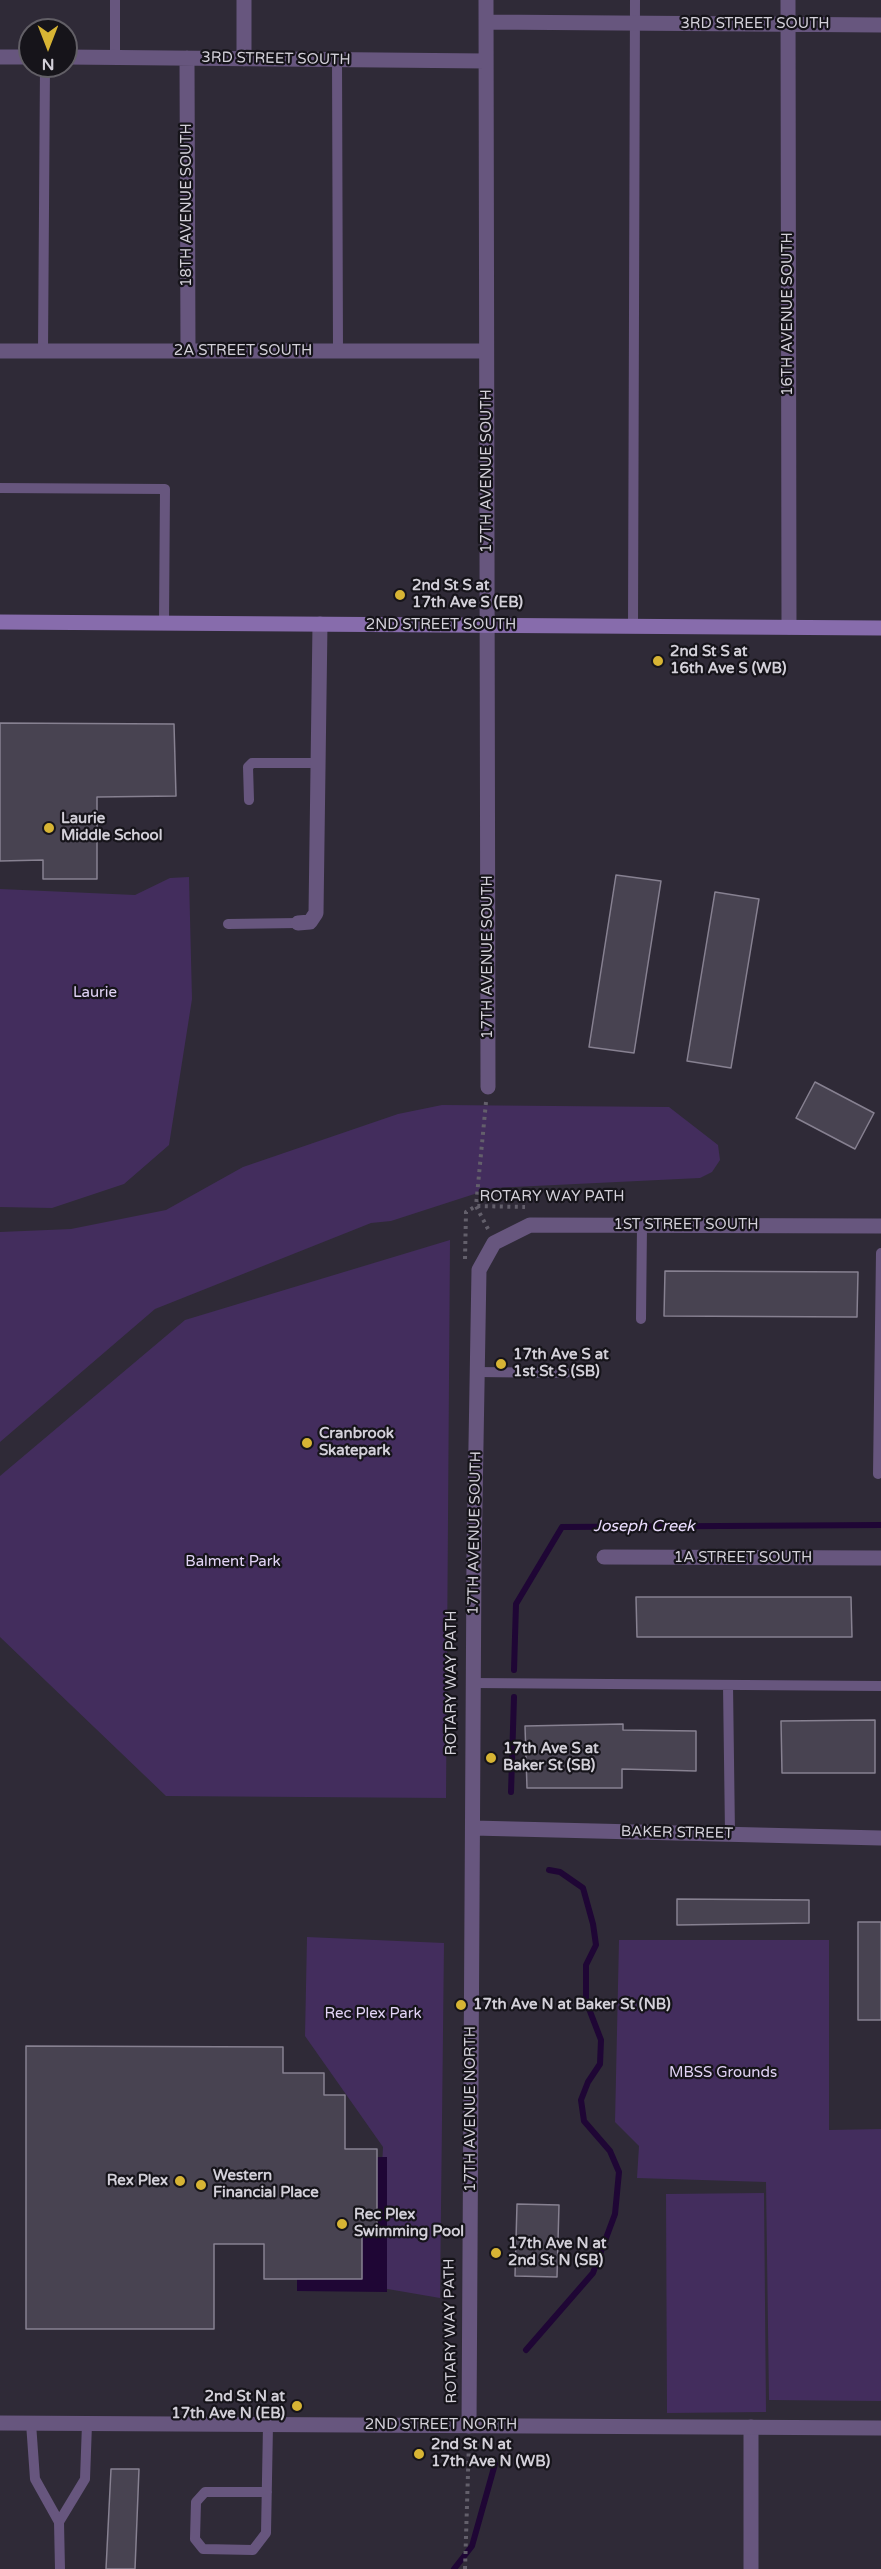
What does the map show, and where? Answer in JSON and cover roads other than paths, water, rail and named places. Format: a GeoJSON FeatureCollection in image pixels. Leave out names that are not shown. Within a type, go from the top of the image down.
{"type":"FeatureCollection","features":[{"type":"Feature","properties":{"kind":"main road","name":"2ND STREET SOUTH"},"geometry":{"type":"LineString","coordinates":[[0,622],[881,628]]}},
{"type":"Feature","properties":{"kind":"street"},"geometry":{"type":"LineString","coordinates":[[244,0],[244,59]]}},
{"type":"Feature","properties":{"kind":"street","name":"17TH AVENUE SOUTH"},"geometry":{"type":"LineString","coordinates":[[486,0],[488,1087]]}},
{"type":"Feature","properties":{"kind":"street","name":"16TH AVENUE SOUTH"},"geometry":{"type":"LineString","coordinates":[[788,0],[789,627]]}},
{"type":"Feature","properties":{"kind":"street","name":"3RD STREET SOUTH"},"geometry":{"type":"LineString","coordinates":[[486,22],[881,25]]}},
{"type":"Feature","properties":{"kind":"street"},"geometry":{"type":"LineString","coordinates":[[0,57],[18,57]]}},
{"type":"Feature","properties":{"kind":"street","name":"3RD STREET SOUTH"},"geometry":{"type":"LineString","coordinates":[[78,57],[486,61]]}},
{"type":"Feature","properties":{"kind":"street","name":"18TH AVENUE SOUTH"},"geometry":{"type":"LineString","coordinates":[[187,58],[188,351]]}},
{"type":"Feature","properties":{"kind":"street","name":"2A STREET SOUTH"},"geometry":{"type":"LineString","coordinates":[[0,351],[486,351]]}},
{"type":"Feature","properties":{"kind":"street"},"geometry":{"type":"LineString","coordinates":[[298,923],[309,922],[316,913],[320,624]]}},
{"type":"Feature","properties":{"kind":"street","name":"1ST STREET SOUTH"},"geometry":{"type":"LineString","coordinates":[[494,1243],[530,1225],[881,1226]]}},
{"type":"Feature","properties":{"kind":"street","name":"17TH AVENUE SOUTH"},"geometry":{"type":"LineString","coordinates":[[472,1828],[479,1270],[494,1243]]}},
{"type":"Feature","properties":{"kind":"street","name":"1A STREET SOUTH"},"geometry":{"type":"LineString","coordinates":[[604,1557],[881,1558]]}},
{"type":"Feature","properties":{"kind":"street","name":"BAKER STREET"},"geometry":{"type":"LineString","coordinates":[[472,1828],[881,1838]]}},
{"type":"Feature","properties":{"kind":"street","name":"17TH AVENUE NORTH"},"geometry":{"type":"LineString","coordinates":[[469,2426],[472,1828]]}},
{"type":"Feature","properties":{"kind":"street","name":"2ND STREET NORTH"},"geometry":{"type":"LineString","coordinates":[[0,2423],[881,2428]]}},
{"type":"Feature","properties":{"kind":"street"},"geometry":{"type":"LineString","coordinates":[[751,2427],[751,2569]]}},
{"type":"Feature","properties":{"kind":"lane"},"geometry":{"type":"LineString","coordinates":[[115,0],[115,58]]}},
{"type":"Feature","properties":{"kind":"lane"},"geometry":{"type":"LineString","coordinates":[[633,626],[635,0]]}},
{"type":"Feature","properties":{"kind":"lane"},"geometry":{"type":"LineString","coordinates":[[337,60],[339,351]]}},
{"type":"Feature","properties":{"kind":"lane"},"geometry":{"type":"LineString","coordinates":[[43,351],[45,78]]}},
{"type":"Feature","properties":{"kind":"lane"},"geometry":{"type":"LineString","coordinates":[[0,488],[165,489],[164,623]]}},
{"type":"Feature","properties":{"kind":"lane"},"geometry":{"type":"LineString","coordinates":[[249,800],[248,767],[252,763],[318,763]]}},
{"type":"Feature","properties":{"kind":"lane"},"geometry":{"type":"LineString","coordinates":[[228,924],[298,923]]}},
{"type":"Feature","properties":{"kind":"lane"},"geometry":{"type":"LineString","coordinates":[[641,1319],[642,1225]]}},
{"type":"Feature","properties":{"kind":"lane"},"geometry":{"type":"LineString","coordinates":[[878,1474],[881,1253]]}},
{"type":"Feature","properties":{"kind":"lane"},"geometry":{"type":"LineString","coordinates":[[477,1372],[566,1373]]}},
{"type":"Feature","properties":{"kind":"lane"},"geometry":{"type":"LineString","coordinates":[[473,1683],[881,1686]]}},
{"type":"Feature","properties":{"kind":"lane"},"geometry":{"type":"LineString","coordinates":[[728,1684],[730,1834]]}},
{"type":"Feature","properties":{"kind":"lane"},"geometry":{"type":"LineString","coordinates":[[31,2423],[35,2479],[59,2522],[60,2569]]}},
{"type":"Feature","properties":{"kind":"lane"},"geometry":{"type":"LineString","coordinates":[[59,2522],[85,2479],[87,2424]]}},
{"type":"Feature","properties":{"kind":"lane"},"geometry":{"type":"LineString","coordinates":[[267,2492],[205,2492],[196,2502],[195,2539],[203,2549],[253,2550],[267,2534],[268,2425]]}},
{"type":"Feature","properties":{"kind":"waterway","name":"Joseph Creek"},"geometry":{"type":"LineString","coordinates":[[514,1670],[516,1604],[562,1527],[881,1525]]}},
{"type":"Feature","properties":{"kind":"waterway","name":"Joseph Creek"},"geometry":{"type":"LineString","coordinates":[[511,1792],[514,1697]]}},
{"type":"Feature","properties":{"kind":"waterway","name":"Joseph Creek"},"geometry":{"type":"LineString","coordinates":[[526,2350],[593,2273],[615,2214],[619,2172],[610,2151],[584,2121],[581,2100],[588,2082],[600,2064],[601,2040],[586,2001],[586,1965],[596,1945],[593,1924],[583,1888],[560,1872],[549,1870]]}},
{"type":"Feature","properties":{"kind":"waterway","name":"Joseph Creek"},"geometry":{"type":"LineString","coordinates":[[454,2569],[472,2546],[495,2464]]}},
{"type":"Feature","properties":{"kind":"place","name":"2nd St S at 17th Ave S (EB)"},"geometry":{"type":"Point","coordinates":[400,595]}},
{"type":"Feature","properties":{"kind":"place","name":"2nd St S at 16th Ave S (WB)"},"geometry":{"type":"Point","coordinates":[658,661]}},
{"type":"Feature","properties":{"kind":"place","name":"Laurie Middle School"},"geometry":{"type":"Point","coordinates":[49,828]}},
{"type":"Feature","properties":{"kind":"place","name":"17th Ave S at 1st St S (SB)"},"geometry":{"type":"Point","coordinates":[501,1364]}},
{"type":"Feature","properties":{"kind":"place","name":"Cranbrook Skatepark"},"geometry":{"type":"Point","coordinates":[307,1443]}},
{"type":"Feature","properties":{"kind":"place","name":"17th Ave S at Baker St (SB)"},"geometry":{"type":"Point","coordinates":[491,1758]}},
{"type":"Feature","properties":{"kind":"place","name":"17th Ave N at Baker St (NB)"},"geometry":{"type":"Point","coordinates":[461,2005]}},
{"type":"Feature","properties":{"kind":"place","name":"Rex Plex"},"geometry":{"type":"Point","coordinates":[180,2181]}},
{"type":"Feature","properties":{"kind":"place","name":"Western Financial Place"},"geometry":{"type":"Point","coordinates":[201,2185]}},
{"type":"Feature","properties":{"kind":"place","name":"Rec Plex Swimming Pool"},"geometry":{"type":"Point","coordinates":[342,2224]}},
{"type":"Feature","properties":{"kind":"place","name":"17th Ave N at 2nd St N (SB)"},"geometry":{"type":"Point","coordinates":[496,2253]}},
{"type":"Feature","properties":{"kind":"place","name":"2nd St N at 17th Ave N (EB)"},"geometry":{"type":"Point","coordinates":[297,2406]}},
{"type":"Feature","properties":{"kind":"place","name":"2nd St N at 17th Ave N (WB)"},"geometry":{"type":"Point","coordinates":[419,2454]}},
{"type":"Feature","properties":{"kind":"park label","name":"Laurie"},"geometry":{"type":"Point","coordinates":[95,993]}},
{"type":"Feature","properties":{"kind":"park label","name":"Balment Park"},"geometry":{"type":"Point","coordinates":[233,1562]}},
{"type":"Feature","properties":{"kind":"park label","name":"Rec Plex Park"},"geometry":{"type":"Point","coordinates":[373,2014]}},
{"type":"Feature","properties":{"kind":"park label","name":"MBSS Grounds"},"geometry":{"type":"Point","coordinates":[723,2073]}}]}
